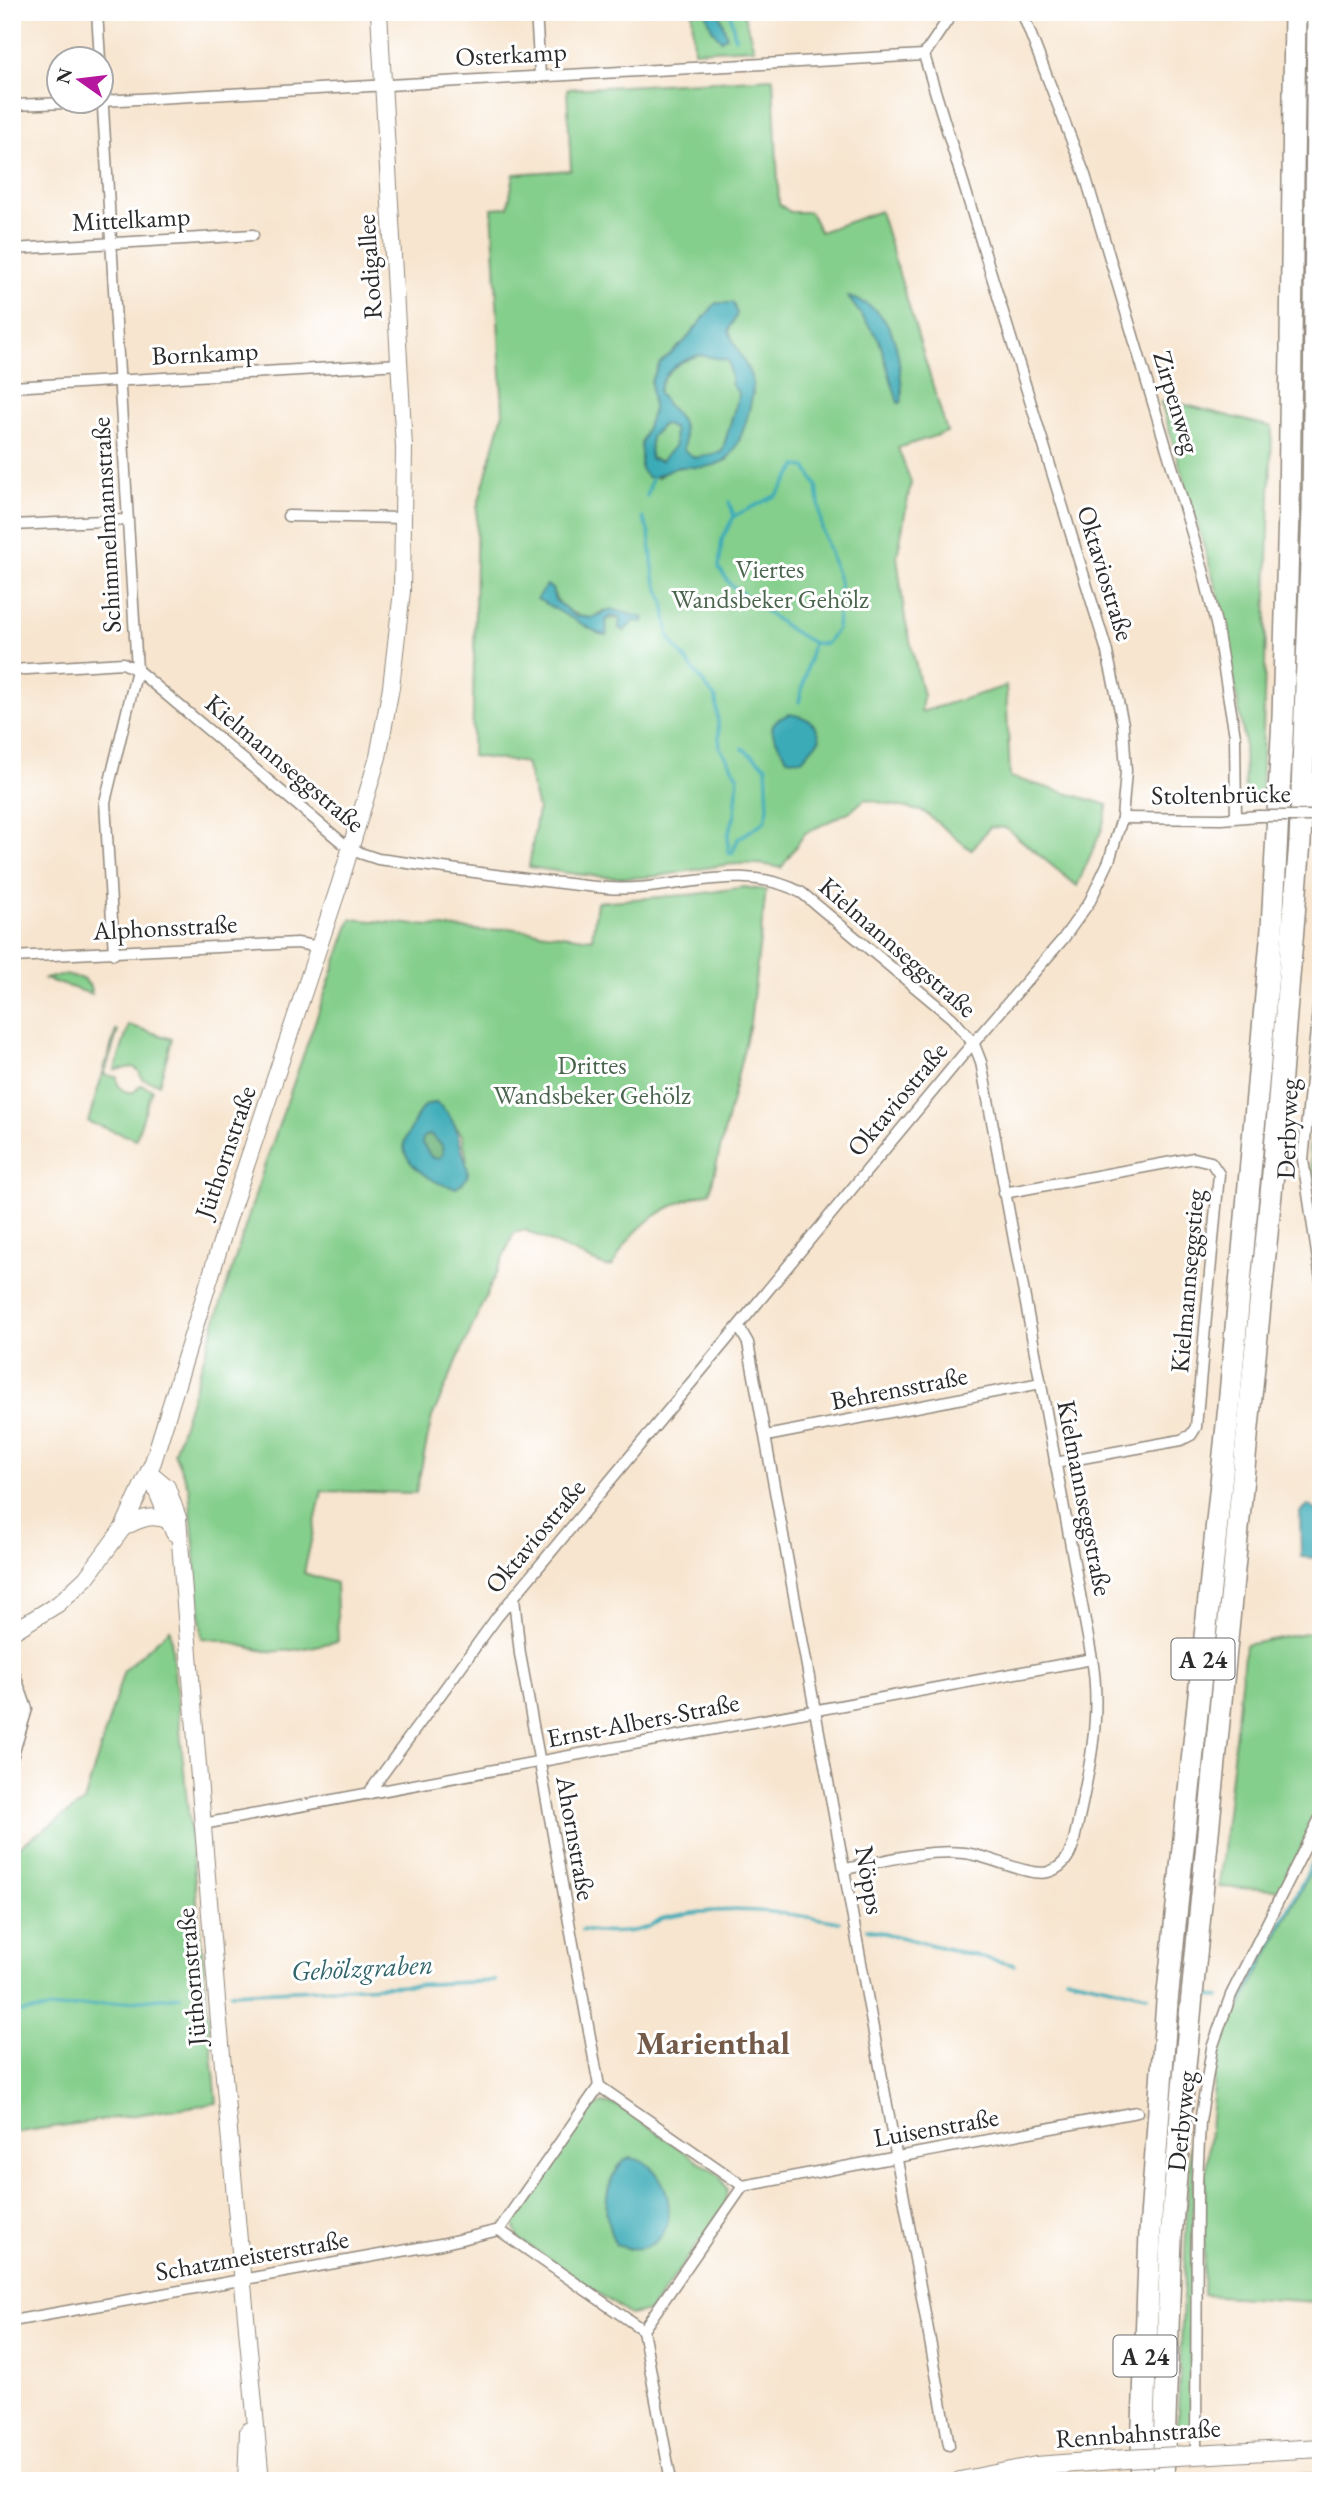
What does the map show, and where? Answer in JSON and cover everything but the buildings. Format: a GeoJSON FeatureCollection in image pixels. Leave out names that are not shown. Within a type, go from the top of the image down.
{"type":"FeatureCollection","features":[{"type":"Feature","properties":{"kind":"highway","name":"A 24"},"geometry":{"type":"LineString","coordinates":[[1141,2481],[1149,2244],[1167,2002],[1229,1406],[1272,929],[1289,512],[1295,12]]}},
{"type":"Feature","properties":{"kind":"highway","name":"A 24"},"geometry":{"type":"LineString","coordinates":[[1163,2481],[1171,2238],[1183,2087],[1272,1186],[1300,842],[1313,511],[1318,12]]}},
{"type":"Feature","properties":{"kind":"main road","name":"Rodigallee"},"geometry":{"type":"LineString","coordinates":[[351,849],[378,757],[391,687],[402,591],[405,518],[400,364],[379,12]]}},
{"type":"Feature","properties":{"kind":"main road","name":"Jüthornstraße"},"geometry":{"type":"LineString","coordinates":[[179,1552],[149,1472],[219,1248],[351,849]]}},
{"type":"Feature","properties":{"kind":"main road","name":"Jüthornstraße"},"geometry":{"type":"LineString","coordinates":[[149,1472],[164,1484],[172,1496],[178,1518],[241,2281],[261,2481]]}},
{"type":"Feature","properties":{"kind":"main road"},"geometry":{"type":"LineString","coordinates":[[12,1632],[40,1617],[72,1593],[103,1557],[123,1528],[149,1472]]}},
{"type":"Feature","properties":{"kind":"main road"},"geometry":{"type":"LineString","coordinates":[[123,1528],[146,1517],[169,1521]]}},
{"type":"Feature","properties":{"kind":"main road","name":"Jüthornstraße"},"geometry":{"type":"LineString","coordinates":[[247,2481],[251,2397]]}},
{"type":"Feature","properties":{"kind":"main road","name":"Rennbahnstraße"},"geometry":{"type":"LineString","coordinates":[[960,2481],[1036,2466],[1321,2448]]}},
{"type":"Feature","properties":{"kind":"street"},"geometry":{"type":"LineString","coordinates":[[97,12],[99,46]]}},
{"type":"Feature","properties":{"kind":"street"},"geometry":{"type":"LineString","coordinates":[[536,12],[540,75]]}},
{"type":"Feature","properties":{"kind":"street"},"geometry":{"type":"LineString","coordinates":[[924,55],[953,12]]}},
{"type":"Feature","properties":{"kind":"street","name":"Zirpenweg"},"geometry":{"type":"LineString","coordinates":[[1022,12],[1086,175],[1203,570],[1217,628],[1236,736],[1236,817]]}},
{"type":"Feature","properties":{"kind":"street","name":"Osterkamp"},"geometry":{"type":"LineString","coordinates":[[116,100],[924,55]]}},
{"type":"Feature","properties":{"kind":"street","name":"Oktaviostraße"},"geometry":{"type":"LineString","coordinates":[[368,1794],[514,1598],[1063,939],[1090,901],[1110,861],[1122,818],[1126,771],[1123,724],[1106,648],[924,55]]}},
{"type":"Feature","properties":{"kind":"street"},"geometry":{"type":"LineString","coordinates":[[12,106],[46,104]]}},
{"type":"Feature","properties":{"kind":"street","name":"Schimmelmannstraße"},"geometry":{"type":"LineString","coordinates":[[103,116],[113,243],[136,670],[105,802],[114,954]]}},
{"type":"Feature","properties":{"kind":"street","name":"Mittelkamp"},"geometry":{"type":"LineString","coordinates":[[12,248],[253,235]]}},
{"type":"Feature","properties":{"kind":"street","name":"Bornkamp"},"geometry":{"type":"LineString","coordinates":[[12,387],[400,364]]}},
{"type":"Feature","properties":{"kind":"street"},"geometry":{"type":"LineString","coordinates":[[288,516],[405,518]]}},
{"type":"Feature","properties":{"kind":"street"},"geometry":{"type":"LineString","coordinates":[[12,525],[126,520]]}},
{"type":"Feature","properties":{"kind":"street","name":"Kielmannseggstraße"},"geometry":{"type":"LineString","coordinates":[[12,670],[123,663],[136,670],[351,849],[378,859],[611,888],[748,876],[777,881],[802,893],[952,1018],[974,1044],[981,1062],[1092,1660],[1095,1679],[1094,1724],[1073,1845],[1065,1862],[1058,1868],[1038,1872],[987,1856],[947,1852],[913,1855],[845,1869]]}},
{"type":"Feature","properties":{"kind":"street","name":"Stoltenbrücke"},"geometry":{"type":"LineString","coordinates":[[1122,818],[1320,816]]}},
{"type":"Feature","properties":{"kind":"street","name":"Alphonsstraße"},"geometry":{"type":"LineString","coordinates":[[12,957],[298,943],[320,947]]}},
{"type":"Feature","properties":{"kind":"street","name":"Derbyweg"},"geometry":{"type":"LineString","coordinates":[[1321,980],[1303,1160],[1321,1280]]}},
{"type":"Feature","properties":{"kind":"street","name":"Kielmannseggstieg"},"geometry":{"type":"LineString","coordinates":[[1004,1193],[1195,1158],[1211,1162],[1219,1174],[1196,1427],[1191,1435],[1181,1440],[1055,1464]]}},
{"type":"Feature","properties":{"kind":"street","name":"Nöpps"},"geometry":{"type":"LineString","coordinates":[[738,1327],[748,1343],[766,1436],[949,2445]]}},
{"type":"Feature","properties":{"kind":"street","name":"Behrensstraße"},"geometry":{"type":"LineString","coordinates":[[766,1436],[1041,1383]]}},
{"type":"Feature","properties":{"kind":"street","name":"Ahornstraße"},"geometry":{"type":"LineString","coordinates":[[514,1598],[540,1762],[599,2086]]}},
{"type":"Feature","properties":{"kind":"street","name":"Ernst-Albers-Straße"},"geometry":{"type":"LineString","coordinates":[[202,1824],[1092,1660]]}},
{"type":"Feature","properties":{"kind":"street"},"geometry":{"type":"LineString","coordinates":[[12,1667],[27,1709],[12,1758]]}},
{"type":"Feature","properties":{"kind":"street","name":"Derbyweg"},"geometry":{"type":"LineString","coordinates":[[1196,2455],[1198,2158],[1200,2122],[1212,2048],[1231,1995],[1321,1816]]}},
{"type":"Feature","properties":{"kind":"street"},"geometry":{"type":"LineString","coordinates":[[643,2330],[743,2186],[599,2086],[499,2230],[643,2330],[671,2481]]}},
{"type":"Feature","properties":{"kind":"street","name":"Luisenstraße"},"geometry":{"type":"LineString","coordinates":[[743,2186],[1137,2112]]}},
{"type":"Feature","properties":{"kind":"street","name":"Schatzmeisterstraße"},"geometry":{"type":"LineString","coordinates":[[12,2321],[441,2244],[499,2230]]}},
{"type":"Feature","properties":{"kind":"green space"},"geometry":{"type":"Polygon","coordinates":[[[692,12],[743,12],[754,48],[694,51],[692,12]]]}},
{"type":"Feature","properties":{"kind":"green space","name":"Viertes Wandsbeker Gehölz"},"geometry":{"type":"Polygon","coordinates":[[[773,78],[779,204],[790,212],[810,212],[820,232],[880,211],[947,432],[898,448],[911,482],[897,557],[905,619],[923,696],[921,712],[1006,686],[1010,777],[1108,805],[1102,829],[1077,886],[1006,828],[990,827],[971,850],[924,812],[865,799],[851,811],[805,833],[781,868],[747,864],[714,866],[664,875],[618,878],[529,867],[538,809],[526,763],[472,756],[477,508],[503,413],[492,208],[508,207],[514,174],[571,170],[567,89],[773,78]],[[716,303],[685,341],[660,363],[653,410],[641,444],[657,478],[670,469],[727,460],[753,394],[752,380],[728,330],[737,314],[716,303]],[[546,586],[538,599],[600,634],[606,619],[620,618],[624,631],[634,621],[604,610],[592,618],[573,613],[558,601],[552,589],[546,586]]]}},
{"type":"Feature","properties":{"kind":"green space"},"geometry":{"type":"Polygon","coordinates":[[[699,355],[728,360],[732,385],[739,394],[722,452],[694,458],[684,450],[682,422],[658,392],[664,378],[673,368],[699,355]]]}},
{"type":"Feature","properties":{"kind":"green space"},"geometry":{"type":"Polygon","coordinates":[[[1166,400],[1272,427],[1261,800],[1245,804],[1244,738],[1220,601],[1161,402],[1166,400]]]}},
{"type":"Feature","properties":{"kind":"green space"},"geometry":{"type":"Polygon","coordinates":[[[664,424],[674,429],[675,446],[661,461],[650,458],[651,437],[664,424]]]}},
{"type":"Feature","properties":{"kind":"green space","name":"Drittes Wandsbeker Gehölz"},"geometry":{"type":"Polygon","coordinates":[[[744,887],[766,890],[750,1023],[710,1192],[679,1203],[652,1218],[630,1238],[613,1266],[606,1267],[525,1230],[514,1233],[432,1417],[416,1493],[322,1491],[304,1573],[336,1583],[338,1641],[303,1649],[267,1651],[202,1638],[189,1488],[174,1453],[263,1170],[351,919],[487,931],[508,928],[592,939],[597,902],[698,894],[744,887]],[[436,1103],[427,1104],[404,1142],[414,1166],[449,1187],[467,1159],[462,1135],[436,1103]]]}},
{"type":"Feature","properties":{"kind":"green space"},"geometry":{"type":"Polygon","coordinates":[[[60,975],[85,981],[92,994],[45,979],[60,975]]]}},
{"type":"Feature","properties":{"kind":"green space"},"geometry":{"type":"Polygon","coordinates":[[[1321,1013],[1321,1231],[1309,1149],[1321,1013]]]}},
{"type":"Feature","properties":{"kind":"green space"},"geometry":{"type":"Polygon","coordinates":[[[129,1025],[172,1039],[159,1084],[142,1079],[139,1071],[133,1067],[115,1070],[129,1025]]]}},
{"type":"Feature","properties":{"kind":"green space"},"geometry":{"type":"Polygon","coordinates":[[[116,1030],[118,1031],[104,1075],[117,1077],[119,1087],[127,1092],[134,1092],[141,1085],[152,1089],[136,1139],[88,1122],[116,1030]]]}},
{"type":"Feature","properties":{"kind":"green space"},"geometry":{"type":"Polygon","coordinates":[[[430,1134],[442,1145],[443,1154],[438,1159],[431,1157],[422,1143],[423,1136],[430,1134]]]}},
{"type":"Feature","properties":{"kind":"green space"},"geometry":{"type":"Polygon","coordinates":[[[170,1629],[217,2103],[12,2133],[12,1851],[84,1802],[124,1670],[170,1629]]]}},
{"type":"Feature","properties":{"kind":"green space"},"geometry":{"type":"Polygon","coordinates":[[[1321,1630],[1321,1807],[1281,1890],[1219,1887],[1245,1645],[1321,1630]]]}},
{"type":"Feature","properties":{"kind":"green space"},"geometry":{"type":"Polygon","coordinates":[[[1321,1851],[1321,2307],[1317,2302],[1203,2295],[1205,2185],[1217,2053],[1321,1851]]]}},
{"type":"Feature","properties":{"kind":"green space"},"geometry":{"type":"Polygon","coordinates":[[[602,2103],[617,2105],[720,2176],[727,2189],[725,2205],[650,2311],[630,2315],[519,2239],[514,2224],[517,2213],[588,2110],[602,2103]],[[618,2166],[629,2249],[662,2235],[618,2166]]]}},
{"type":"Feature","properties":{"kind":"green space"},"geometry":{"type":"Polygon","coordinates":[[[1195,2144],[1190,2336],[1192,2430],[1177,2431],[1190,2145],[1195,2144]]]}},
{"type":"Feature","properties":{"kind":"green space"},"geometry":{"type":"Polygon","coordinates":[[[1315,2473],[1316,2481],[1241,2481],[1241,2477],[1315,2473]]]}},
{"type":"Feature","properties":{"kind":"water"},"geometry":{"type":"Polygon","coordinates":[[[706,12],[719,12],[727,36],[721,40],[718,37],[706,12]]]}},
{"type":"Feature","properties":{"kind":"water"},"geometry":{"type":"Polygon","coordinates":[[[848,297],[872,308],[888,325],[893,335],[899,358],[901,403],[898,403],[879,340],[848,297]]]}},
{"type":"Feature","properties":{"kind":"water"},"geometry":{"type":"Polygon","coordinates":[[[716,303],[733,303],[737,314],[729,330],[752,380],[749,410],[736,447],[724,461],[708,466],[677,467],[647,477],[641,469],[641,444],[653,410],[651,381],[660,363],[685,341],[716,303]],[[699,355],[673,368],[664,378],[658,392],[682,422],[684,450],[695,458],[722,452],[739,394],[732,385],[728,360],[699,355]],[[663,424],[651,437],[650,459],[661,461],[675,446],[674,429],[663,424]]]}},
{"type":"Feature","properties":{"kind":"water"},"geometry":{"type":"Polygon","coordinates":[[[547,585],[552,589],[555,600],[575,616],[592,618],[611,609],[644,618],[643,622],[634,621],[624,631],[619,628],[620,618],[612,616],[606,619],[607,635],[600,634],[537,599],[547,585]]]}},
{"type":"Feature","properties":{"kind":"water"},"geometry":{"type":"Polygon","coordinates":[[[790,714],[810,721],[820,739],[802,760],[787,758],[773,733],[772,727],[775,723],[790,714]]]}},
{"type":"Feature","properties":{"kind":"water"},"geometry":{"type":"Polygon","coordinates":[[[436,1103],[447,1112],[459,1137],[468,1175],[456,1188],[423,1174],[405,1152],[404,1144],[417,1116],[421,1109],[436,1103]],[[430,1134],[423,1137],[422,1143],[431,1157],[438,1159],[443,1154],[442,1145],[430,1134]]]}},
{"type":"Feature","properties":{"kind":"water"},"geometry":{"type":"Polygon","coordinates":[[[1308,1505],[1321,1513],[1319,1558],[1301,1557],[1300,1512],[1308,1505]]]}},
{"type":"Feature","properties":{"kind":"water"},"geometry":{"type":"Polygon","coordinates":[[[630,2158],[647,2165],[660,2178],[667,2195],[669,2213],[665,2229],[655,2242],[639,2248],[616,2245],[606,2212],[612,2180],[624,2160],[630,2158]]]}},
{"type":"Feature","properties":{"kind":"waterway"},"geometry":{"type":"LineString","coordinates":[[730,12],[735,38]]}},
{"type":"Feature","properties":{"kind":"waterway"},"geometry":{"type":"LineString","coordinates":[[797,466],[806,467],[817,486],[822,529],[840,583],[837,629],[826,644],[813,643],[789,629],[730,584],[719,568],[722,539],[734,516],[777,495],[797,466]]}},
{"type":"Feature","properties":{"kind":"waterway"},"geometry":{"type":"LineString","coordinates":[[647,496],[652,478]]}},
{"type":"Feature","properties":{"kind":"waterway"},"geometry":{"type":"LineString","coordinates":[[729,502],[734,516]]}},
{"type":"Feature","properties":{"kind":"waterway"},"geometry":{"type":"LineString","coordinates":[[643,518],[649,533],[654,577],[664,602],[669,638],[716,699],[720,748],[738,776],[735,815],[728,835],[728,852],[732,853],[738,839],[765,821],[768,808],[766,766],[742,748]]}},
{"type":"Feature","properties":{"kind":"waterway"},"geometry":{"type":"LineString","coordinates":[[799,702],[813,643]]}},
{"type":"Feature","properties":{"kind":"waterway","name":"Gehölzgraben"},"geometry":{"type":"LineString","coordinates":[[1241,2002],[1321,1846]]}},
{"type":"Feature","properties":{"kind":"waterway","name":"Gehölzgraben"},"geometry":{"type":"LineString","coordinates":[[582,1930],[625,1932],[642,1929],[664,1918],[731,1910],[773,1912],[839,1922]]}},
{"type":"Feature","properties":{"kind":"waterway","name":"Gehölzgraben"},"geometry":{"type":"LineString","coordinates":[[867,1929],[1014,1965]]}},
{"type":"Feature","properties":{"kind":"waterway","name":"Gehölzgraben"},"geometry":{"type":"LineString","coordinates":[[1066,1977],[1147,1995]]}},
{"type":"Feature","properties":{"kind":"waterway","name":"Gehölzgraben"},"geometry":{"type":"LineString","coordinates":[[231,1993],[495,1981]]}},
{"type":"Feature","properties":{"kind":"waterway","name":"Gehölzgraben"},"geometry":{"type":"LineString","coordinates":[[12,2013],[181,1996]]}},
{"type":"Feature","properties":{"kind":"waterway","name":"Gehölzgraben"},"geometry":{"type":"LineString","coordinates":[[1208,1996],[1219,1997]]}},
{"type":"Feature","properties":{"kind":"district","name":"Marienthal"},"geometry":{"type":"Point","coordinates":[713,2042]}}]}
